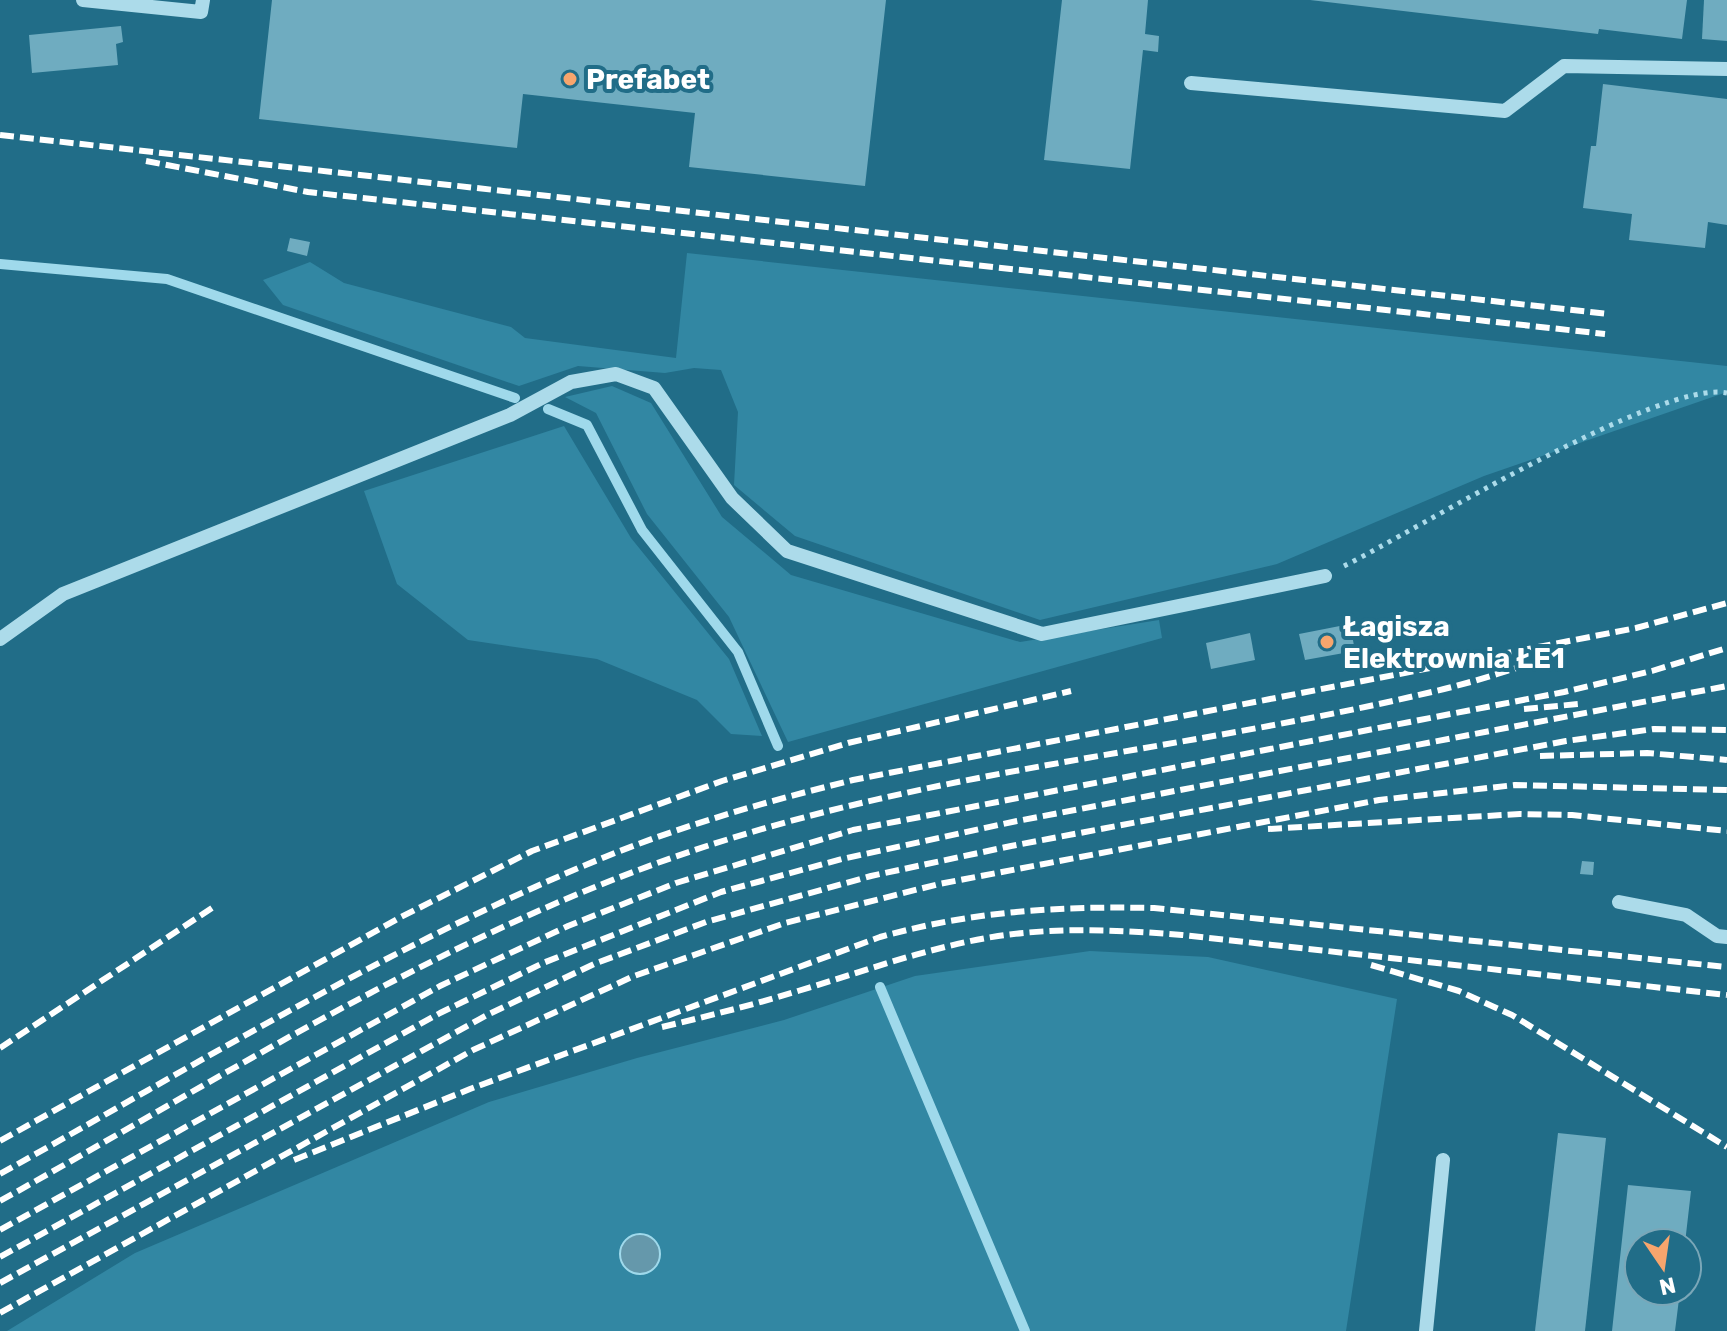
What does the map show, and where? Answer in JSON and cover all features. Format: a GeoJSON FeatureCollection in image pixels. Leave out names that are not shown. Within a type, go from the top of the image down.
{"type":"FeatureCollection","features":[{"type":"Feature","properties":{"kind":"lane"},"geometry":{"type":"LineString","coordinates":[[83,0],[201,12],[203,0]]}},
{"type":"Feature","properties":{"kind":"lane"},"geometry":{"type":"LineString","coordinates":[[1191,83],[1505,111],[1564,66],[1727,69]]}},
{"type":"Feature","properties":{"kind":"lane"},"geometry":{"type":"LineString","coordinates":[[0,639],[63,594],[510,415],[571,382],[616,374],[654,388],[732,498],[787,551],[1042,634],[1325,576]]}},
{"type":"Feature","properties":{"kind":"lane"},"geometry":{"type":"LineString","coordinates":[[1619,902],[1686,915],[1717,936],[1727,937]]}},
{"type":"Feature","properties":{"kind":"lane"},"geometry":{"type":"LineString","coordinates":[[1426,1331],[1443,1160]]}},
{"type":"Feature","properties":{"kind":"path"},"geometry":{"type":"LineString","coordinates":[[1325,576],[1607,427],[1667,403],[1727,393]]}},
{"type":"Feature","properties":{"kind":"shaded area"},"geometry":{"type":"Polygon","coordinates":[[[687,253],[1727,366],[1727,392],[1484,476],[1277,564],[1040,620],[795,536],[734,485],[738,412],[721,370],[694,368],[665,373],[578,366],[519,386],[283,305],[263,280],[310,262],[344,283],[511,327],[525,338],[676,358],[687,253]]]}},
{"type":"Feature","properties":{"kind":"shaded area"},"geometry":{"type":"Polygon","coordinates":[[[612,386],[651,403],[722,517],[791,575],[1020,642],[1159,620],[1162,638],[788,742],[729,617],[647,514],[596,413],[565,397],[612,386]]]}},
{"type":"Feature","properties":{"kind":"shaded area"},"geometry":{"type":"Polygon","coordinates":[[[564,426],[631,538],[729,659],[762,736],[731,734],[697,700],[597,659],[468,640],[397,584],[364,491],[564,426]]]}},
{"type":"Feature","properties":{"kind":"shaded area"},"geometry":{"type":"Polygon","coordinates":[[[1090,951],[1208,957],[1397,999],[1346,1331],[7,1331],[135,1253],[489,1102],[637,1058],[784,1020],[915,976],[1090,951]]]}},
{"type":"Feature","properties":{"kind":"shaded area"},"geometry":{"type":"Polygon","coordinates":[[[640,1234],[654,1240],[660,1254],[654,1268],[640,1274],[626,1268],[620,1254],[626,1240],[640,1234]]]}},
{"type":"Feature","properties":{"kind":"building","name":"Prefabet"},"geometry":{"type":"Polygon","coordinates":[[[272,0],[886,0],[865,186],[689,167],[695,113],[523,94],[517,148],[259,119],[272,0]]]}},
{"type":"Feature","properties":{"kind":"building"},"geometry":{"type":"Polygon","coordinates":[[[1062,0],[1148,0],[1145,34],[1159,36],[1158,52],[1143,50],[1130,169],[1044,160],[1062,0]]]}},
{"type":"Feature","properties":{"kind":"building"},"geometry":{"type":"Polygon","coordinates":[[[1310,0],[1687,0],[1682,39],[1599,29],[1598,34],[1310,0]]]}},
{"type":"Feature","properties":{"kind":"building"},"geometry":{"type":"Polygon","coordinates":[[[1704,0],[1727,0],[1727,41],[1702,39],[1704,0]]]}},
{"type":"Feature","properties":{"kind":"building"},"geometry":{"type":"Polygon","coordinates":[[[121,26],[123,42],[116,44],[118,65],[32,73],[29,35],[121,26]]]}},
{"type":"Feature","properties":{"kind":"building"},"geometry":{"type":"Polygon","coordinates":[[[1603,84],[1727,99],[1727,225],[1708,222],[1705,248],[1629,240],[1632,214],[1583,208],[1591,146],[1596,146],[1603,84]]]}},
{"type":"Feature","properties":{"kind":"building"},"geometry":{"type":"Polygon","coordinates":[[[290,238],[310,242],[307,256],[287,251],[290,238]]]}},
{"type":"Feature","properties":{"kind":"building","name":"Łagisza Elektrownia ŁE1"},"geometry":{"type":"Polygon","coordinates":[[[1350,624],[1355,651],[1305,660],[1299,634],[1350,624]]]}},
{"type":"Feature","properties":{"kind":"building"},"geometry":{"type":"Polygon","coordinates":[[[1250,633],[1255,660],[1211,669],[1206,643],[1250,633]]]}},
{"type":"Feature","properties":{"kind":"building"},"geometry":{"type":"Polygon","coordinates":[[[1582,861],[1594,862],[1593,875],[1580,874],[1582,861]]]}},
{"type":"Feature","properties":{"kind":"building"},"geometry":{"type":"Polygon","coordinates":[[[1558,1133],[1606,1138],[1585,1331],[1535,1331],[1558,1133]]]}},
{"type":"Feature","properties":{"kind":"building"},"geometry":{"type":"Polygon","coordinates":[[[1628,1185],[1691,1191],[1687,1227],[1623,1227],[1628,1185]]]}},
{"type":"Feature","properties":{"kind":"building"},"geometry":{"type":"Polygon","coordinates":[[[1623,1231],[1623,1307],[1678,1307],[1675,1331],[1612,1331],[1623,1231]]]}},
{"type":"Feature","properties":{"kind":"waterway"},"geometry":{"type":"LineString","coordinates":[[0,264],[167,279],[515,398]]}},
{"type":"Feature","properties":{"kind":"waterway"},"geometry":{"type":"LineString","coordinates":[[548,409],[587,425],[642,530],[738,652],[778,746]]}},
{"type":"Feature","properties":{"kind":"waterway"},"geometry":{"type":"LineString","coordinates":[[880,987],[1025,1331]]}},
{"type":"Feature","properties":{"kind":"railway"},"geometry":{"type":"LineString","coordinates":[[0,135],[1609,314]]}},
{"type":"Feature","properties":{"kind":"railway"},"geometry":{"type":"LineString","coordinates":[[146,161],[308,192],[1605,334]]}},
{"type":"Feature","properties":{"kind":"railway"},"geometry":{"type":"LineString","coordinates":[[0,1174],[298,1006],[449,927],[605,857],[697,824],[853,780],[1636,628],[1727,603]]}},
{"type":"Feature","properties":{"kind":"railway"},"geometry":{"type":"LineString","coordinates":[[0,1230],[440,986],[568,926],[676,883],[853,830],[1564,692],[1652,671],[1727,648]]}},
{"type":"Feature","properties":{"kind":"railway"},"geometry":{"type":"LineString","coordinates":[[0,1201],[266,1050],[446,954],[633,872],[729,839],[817,814],[995,775],[1355,709],[1459,685],[1565,652]]}},
{"type":"Feature","properties":{"kind":"railway"},"geometry":{"type":"LineString","coordinates":[[0,1257],[440,1013],[543,963],[721,892],[842,859],[1017,821],[1727,686]]}},
{"type":"Feature","properties":{"kind":"railway"},"geometry":{"type":"LineString","coordinates":[[0,1141],[401,917],[532,851],[722,781],[848,743],[1071,691]]}},
{"type":"Feature","properties":{"kind":"railway"},"geometry":{"type":"LineString","coordinates":[[1524,709],[1579,704]]}},
{"type":"Feature","properties":{"kind":"railway"},"geometry":{"type":"LineString","coordinates":[[0,1283],[489,1014],[594,964],[706,922],[871,876],[1011,846],[1566,741],[1654,729],[1727,730]]}},
{"type":"Feature","properties":{"kind":"railway"},"geometry":{"type":"LineString","coordinates":[[1540,756],[1647,753],[1727,760]]}},
{"type":"Feature","properties":{"kind":"railway"},"geometry":{"type":"LineString","coordinates":[[0,1313],[473,1050],[634,976],[785,923],[939,884],[1379,800],[1515,785],[1727,790]]}},
{"type":"Feature","properties":{"kind":"railway"},"geometry":{"type":"LineString","coordinates":[[1268,829],[1520,814],[1572,815],[1727,831]]}},
{"type":"Feature","properties":{"kind":"railway"},"geometry":{"type":"LineString","coordinates":[[0,1048],[215,906]]}},
{"type":"Feature","properties":{"kind":"railway"},"geometry":{"type":"LineString","coordinates":[[294,1160],[470,1089],[880,937],[982,916],[1049,909],[1154,908],[1727,967]]}},
{"type":"Feature","properties":{"kind":"railway"},"geometry":{"type":"LineString","coordinates":[[662,1027],[764,1001],[947,946],[998,936],[1067,930],[1182,935],[1727,995]]}},
{"type":"Feature","properties":{"kind":"railway"},"geometry":{"type":"LineString","coordinates":[[1371,965],[1459,991],[1512,1015],[1727,1147]]}},
{"type":"Feature","properties":{"kind":"place","name":"Prefabet"},"geometry":{"type":"Point","coordinates":[570,79]}},
{"type":"Feature","properties":{"kind":"place","name":"Łagisza Elektrownia ŁE1"},"geometry":{"type":"Point","coordinates":[1327,642]}}]}
